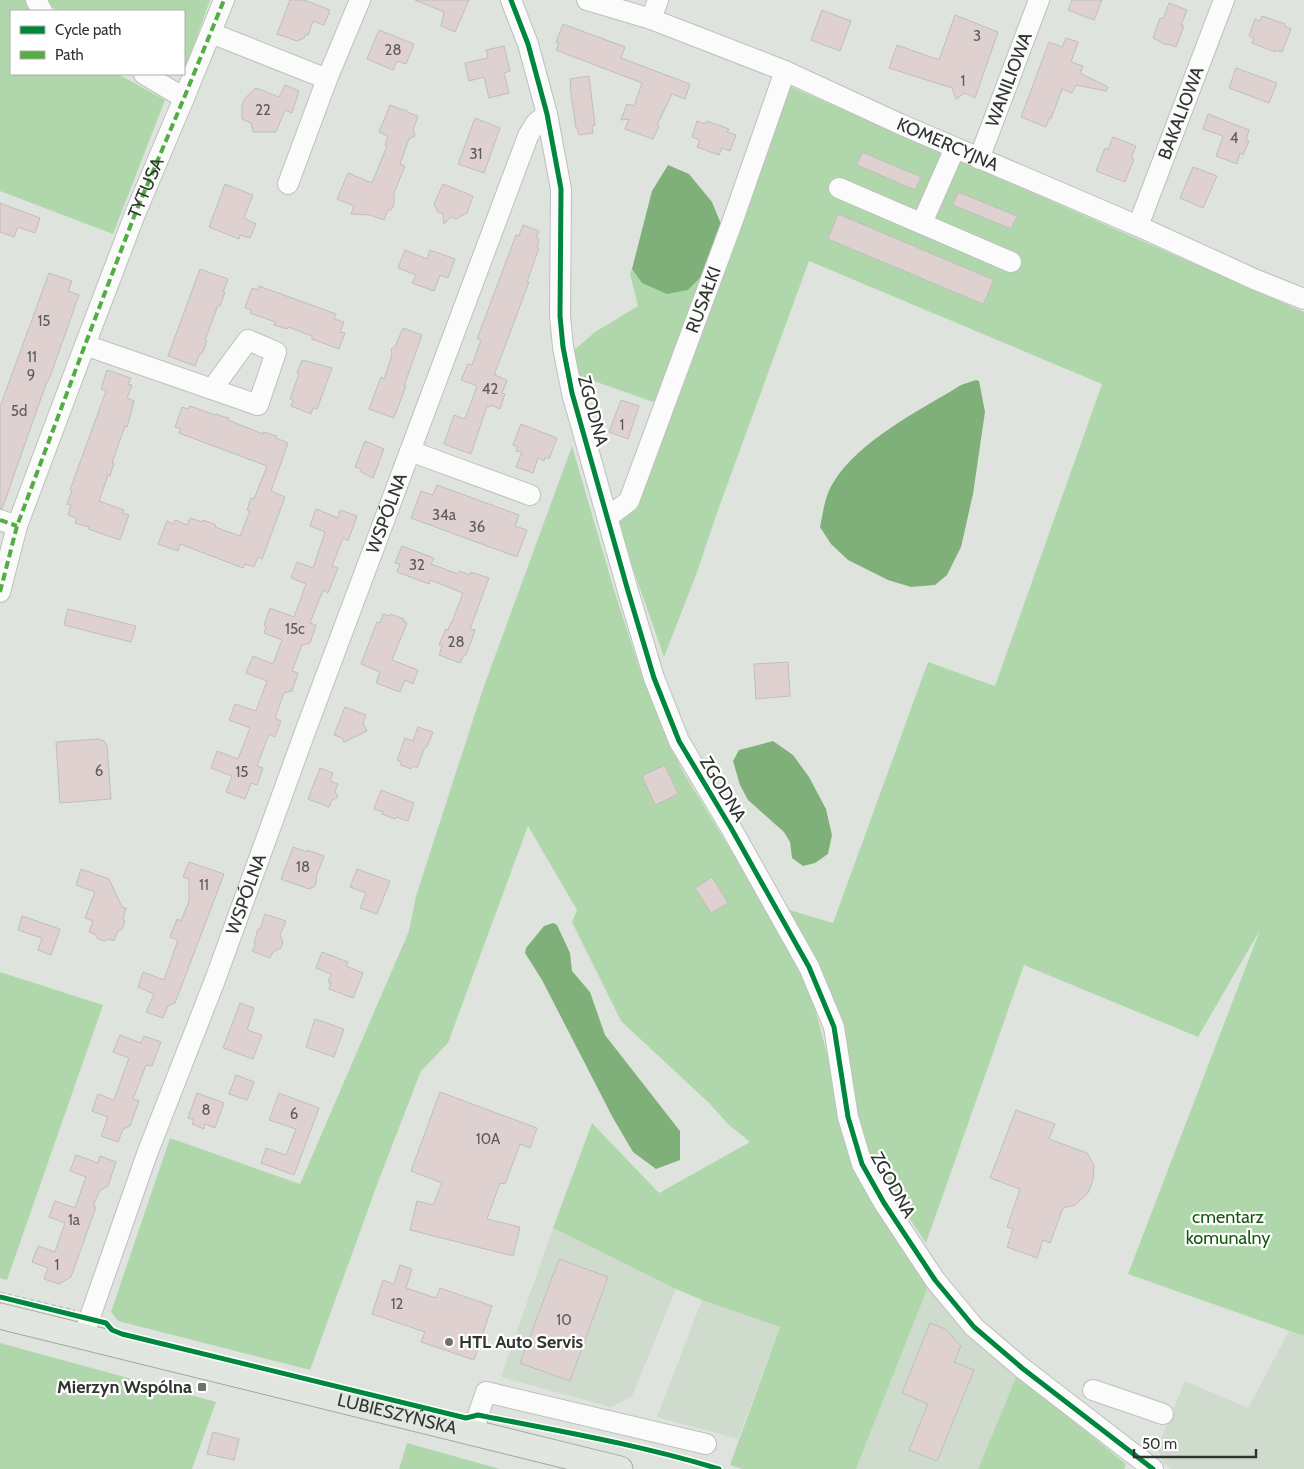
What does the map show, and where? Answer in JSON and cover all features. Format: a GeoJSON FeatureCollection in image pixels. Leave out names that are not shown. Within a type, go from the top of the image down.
{"type":"FeatureCollection","features":[{"type":"Feature","properties":{"kind":"main road","name":"LUBIESZYŃSKA"},"geometry":{"type":"LineString","coordinates":[[0,1316],[86,1328],[474,1433],[620,1469]]}},
{"type":"Feature","properties":{"kind":"street","name":"TYTUSA"},"geometry":{"type":"LineString","coordinates":[[0,592],[9,523],[85,345],[134,214],[224,0]]}},
{"type":"Feature","properties":{"kind":"street"},"geometry":{"type":"LineString","coordinates":[[288,184],[327,80],[360,0]]}},
{"type":"Feature","properties":{"kind":"street","name":"ZGODNA"},"geometry":{"type":"LineString","coordinates":[[511,0],[528,44],[547,114],[561,189],[560,316],[563,347],[572,393],[654,678],[679,741],[810,967],[834,1027],[848,1117],[862,1164],[884,1202],[935,1280],[974,1327],[1022,1368],[1153,1469]]}},
{"type":"Feature","properties":{"kind":"street","name":"KOMERCYJNA"},"geometry":{"type":"LineString","coordinates":[[586,0],[651,19],[785,71],[979,159],[1304,299]]}},
{"type":"Feature","properties":{"kind":"street"},"geometry":{"type":"LineString","coordinates":[[651,19],[658,0]]}},
{"type":"Feature","properties":{"kind":"street","name":"WANILIOWA"},"geometry":{"type":"LineString","coordinates":[[979,159],[1039,0]]}},
{"type":"Feature","properties":{"kind":"street","name":"BAKALIOWA"},"geometry":{"type":"LineString","coordinates":[[1138,226],[1224,0]]}},
{"type":"Feature","properties":{"kind":"street"},"geometry":{"type":"LineString","coordinates":[[211,33],[327,80]]}},
{"type":"Feature","properties":{"kind":"street","name":"RUSAŁKI"},"geometry":{"type":"LineString","coordinates":[[608,517],[629,501],[730,229],[785,71]]}},
{"type":"Feature","properties":{"kind":"street"},"geometry":{"type":"LineString","coordinates":[[146,75],[184,98]]}},
{"type":"Feature","properties":{"kind":"street","name":"WSPÓLNA"},"geometry":{"type":"LineString","coordinates":[[86,1328],[147,1154],[215,980],[305,732],[528,136],[536,123],[547,114]]}},
{"type":"Feature","properties":{"kind":"street"},"geometry":{"type":"LineString","coordinates":[[922,224],[955,148]]}},
{"type":"Feature","properties":{"kind":"street"},"geometry":{"type":"LineString","coordinates":[[839,188],[1011,262]]}},
{"type":"Feature","properties":{"kind":"street"},"geometry":{"type":"LineString","coordinates":[[85,345],[212,390]]}},
{"type":"Feature","properties":{"kind":"street","name":"WSPÓLNA"},"geometry":{"type":"LineString","coordinates":[[410,450],[530,495]]}},
{"type":"Feature","properties":{"kind":"street"},"geometry":{"type":"LineString","coordinates":[[1093,1390],[1162,1414]]}},
{"type":"Feature","properties":{"kind":"street"},"geometry":{"type":"LineString","coordinates":[[474,1433],[486,1392],[706,1444]]}},
{"type":"Feature","properties":{"kind":"path"},"geometry":{"type":"LineString","coordinates":[[0,1297],[86,1328]]}},
{"type":"Feature","properties":{"kind":"shaded area"},"geometry":{"type":"Polygon","coordinates":[[[668,165],[689,174],[712,202],[721,224],[702,276],[688,290],[667,294],[642,283],[632,269],[652,191],[668,165]]]}},
{"type":"Feature","properties":{"kind":"shaded area"},"geometry":{"type":"Polygon","coordinates":[[[976,380],[979,381],[985,412],[973,494],[961,547],[947,575],[935,585],[911,587],[888,580],[848,560],[831,544],[820,527],[826,499],[833,483],[858,453],[874,440],[909,416],[961,385],[976,380]]]}},
{"type":"Feature","properties":{"kind":"shaded area"},"geometry":{"type":"Polygon","coordinates":[[[773,741],[793,755],[809,777],[826,809],[832,835],[828,854],[815,863],[803,866],[792,858],[790,842],[784,832],[748,800],[740,785],[733,761],[739,750],[773,741]]]}},
{"type":"Feature","properties":{"kind":"shaded area"},"geometry":{"type":"Polygon","coordinates":[[[553,923],[557,925],[570,953],[572,971],[590,992],[605,1035],[680,1131],[680,1160],[656,1169],[633,1152],[613,1118],[542,980],[525,953],[526,948],[544,926],[553,923]]]}},
{"type":"Feature","properties":{"kind":"shaded area"},"geometry":{"type":"Polygon","coordinates":[[[553,1228],[676,1289],[632,1396],[611,1407],[501,1377],[553,1228]]]}},
{"type":"Feature","properties":{"kind":"shaded area"},"geometry":{"type":"Polygon","coordinates":[[[928,1287],[1017,1375],[978,1469],[856,1469],[928,1287]]]}},
{"type":"Feature","properties":{"kind":"shaded area"},"geometry":{"type":"Polygon","coordinates":[[[702,1300],[780,1327],[738,1439],[657,1417],[702,1300]]]}},
{"type":"Feature","properties":{"kind":"shaded area"},"geometry":{"type":"Polygon","coordinates":[[[1289,1331],[1304,1336],[1304,1469],[1171,1469],[1164,1463],[1157,1449],[1185,1381],[1248,1408],[1289,1331]]]}},
{"type":"Feature","properties":{"kind":"green space"},"geometry":{"type":"Polygon","coordinates":[[[0,0],[25,0],[30,10],[10,10],[10,75],[120,75],[165,100],[113,234],[0,191],[0,0]]]}},
{"type":"Feature","properties":{"kind":"green space"},"geometry":{"type":"Polygon","coordinates":[[[45,0],[210,0],[185,70],[185,10],[57,10],[47,5],[45,0]]]}},
{"type":"Feature","properties":{"kind":"green space","name":"cmentarz komunalny"},"geometry":{"type":"Polygon","coordinates":[[[789,86],[1304,312],[1304,1336],[1128,1274],[1260,930],[1198,1037],[1024,965],[926,1243],[871,1161],[855,1112],[842,1022],[824,977],[786,909],[833,923],[928,662],[995,686],[1102,384],[809,261],[696,575],[664,657],[617,523],[634,508],[789,86]]]}},
{"type":"Feature","properties":{"kind":"green space"},"geometry":{"type":"Polygon","coordinates":[[[632,269],[642,283],[688,290],[702,276],[656,403],[591,380],[585,395],[573,351],[595,332],[638,306],[630,274],[632,269]]]}},
{"type":"Feature","properties":{"kind":"green space"},"geometry":{"type":"Polygon","coordinates":[[[572,446],[614,590],[643,679],[682,770],[753,887],[809,987],[828,1057],[843,1127],[868,1196],[928,1287],[856,1469],[742,1469],[730,1465],[780,1327],[676,1289],[553,1228],[592,1123],[659,1193],[750,1142],[728,1124],[709,1103],[621,1021],[572,922],[577,910],[528,826],[448,1043],[421,1071],[378,1182],[310,1370],[118,1321],[111,1312],[170,1138],[300,1184],[409,931],[416,896],[483,689],[572,446]]]}},
{"type":"Feature","properties":{"kind":"green space"},"geometry":{"type":"Polygon","coordinates":[[[0,972],[103,1005],[7,1280],[0,1278],[0,972]]]}},
{"type":"Feature","properties":{"kind":"green space"},"geometry":{"type":"Polygon","coordinates":[[[0,1343],[216,1402],[192,1469],[0,1469],[0,1343]]]}},
{"type":"Feature","properties":{"kind":"green space"},"geometry":{"type":"Polygon","coordinates":[[[1017,1375],[1126,1464],[1124,1469],[978,1469],[1017,1375]]]}},
{"type":"Feature","properties":{"kind":"green space"},"geometry":{"type":"Polygon","coordinates":[[[407,1443],[500,1469],[399,1469],[407,1443]]]}},
{"type":"Feature","properties":{"kind":"building"},"geometry":{"type":"Polygon","coordinates":[[[290,0],[304,0],[330,10],[324,25],[313,21],[308,35],[306,34],[304,38],[297,41],[277,34],[290,0]]]}},
{"type":"Feature","properties":{"kind":"building"},"geometry":{"type":"Polygon","coordinates":[[[415,0],[469,0],[455,32],[441,26],[444,12],[415,0]]]}},
{"type":"Feature","properties":{"kind":"building"},"geometry":{"type":"Polygon","coordinates":[[[1072,0],[1102,0],[1094,20],[1068,10],[1072,0]]]}},
{"type":"Feature","properties":{"kind":"building"},"geometry":{"type":"Polygon","coordinates":[[[1169,3],[1187,10],[1181,25],[1184,26],[1176,47],[1166,45],[1153,38],[1160,18],[1163,19],[1169,3]]]}},
{"type":"Feature","properties":{"kind":"building"},"geometry":{"type":"Polygon","coordinates":[[[822,10],[851,21],[840,51],[811,40],[822,10]]]}},
{"type":"Feature","properties":{"kind":"building"},"geometry":{"type":"Polygon","coordinates":[[[955,15],[998,32],[975,98],[965,93],[956,99],[952,88],[889,68],[897,45],[939,60],[955,15]]]}},
{"type":"Feature","properties":{"kind":"building"},"geometry":{"type":"Polygon","coordinates":[[[1262,16],[1285,24],[1284,26],[1291,29],[1282,52],[1275,50],[1275,52],[1252,43],[1254,38],[1249,36],[1255,19],[1260,21],[1262,16]]]}},
{"type":"Feature","properties":{"kind":"building"},"geometry":{"type":"Polygon","coordinates":[[[563,24],[625,47],[621,58],[690,84],[685,99],[672,94],[657,125],[659,126],[653,139],[625,129],[629,119],[621,120],[627,104],[634,106],[642,83],[556,50],[559,43],[556,42],[563,24]]]}},
{"type":"Feature","properties":{"kind":"building"},"geometry":{"type":"Polygon","coordinates":[[[379,30],[414,44],[406,64],[397,61],[393,70],[367,59],[379,30]]]}},
{"type":"Feature","properties":{"kind":"building"},"geometry":{"type":"Polygon","coordinates":[[[1066,38],[1078,42],[1071,62],[1083,66],[1080,73],[1108,87],[1106,91],[1076,85],[1072,93],[1062,89],[1051,119],[1049,118],[1046,127],[1021,117],[1049,42],[1062,47],[1066,38]]]}},
{"type":"Feature","properties":{"kind":"building"},"geometry":{"type":"Polygon","coordinates":[[[504,46],[510,71],[504,73],[509,93],[489,98],[484,77],[469,81],[465,63],[488,58],[486,50],[504,46]]]}},
{"type":"Feature","properties":{"kind":"building"},"geometry":{"type":"Polygon","coordinates":[[[1236,68],[1277,83],[1269,103],[1229,88],[1236,68]]]}},
{"type":"Feature","properties":{"kind":"building"},"geometry":{"type":"Polygon","coordinates":[[[589,76],[595,125],[592,126],[593,133],[579,135],[576,128],[570,79],[589,76]]]}},
{"type":"Feature","properties":{"kind":"building"},"geometry":{"type":"Polygon","coordinates":[[[285,85],[299,91],[292,113],[285,110],[276,132],[253,132],[251,123],[242,119],[242,105],[245,98],[256,88],[279,97],[285,85]]]}},
{"type":"Feature","properties":{"kind":"building"},"geometry":{"type":"Polygon","coordinates":[[[390,105],[418,116],[413,130],[415,136],[409,139],[400,164],[405,166],[394,193],[394,205],[391,210],[388,210],[384,220],[370,215],[351,214],[354,206],[337,199],[348,173],[372,183],[387,146],[385,145],[388,136],[379,132],[390,105]]]}},
{"type":"Feature","properties":{"kind":"building"},"geometry":{"type":"Polygon","coordinates":[[[1208,114],[1249,130],[1246,140],[1249,141],[1243,155],[1240,153],[1237,164],[1216,156],[1223,136],[1203,129],[1208,114]]]}},
{"type":"Feature","properties":{"kind":"building"},"geometry":{"type":"Polygon","coordinates":[[[475,118],[500,128],[484,173],[458,164],[475,118]]]}},
{"type":"Feature","properties":{"kind":"building"},"geometry":{"type":"Polygon","coordinates":[[[697,121],[705,124],[707,121],[729,129],[727,132],[736,135],[730,151],[722,148],[719,155],[697,147],[700,140],[692,137],[697,121]]]}},
{"type":"Feature","properties":{"kind":"building"},"geometry":{"type":"Polygon","coordinates":[[[1113,137],[1136,146],[1131,158],[1134,159],[1125,182],[1096,171],[1105,148],[1108,150],[1113,137]]]}},
{"type":"Feature","properties":{"kind":"building"},"geometry":{"type":"Polygon","coordinates":[[[862,152],[921,177],[915,190],[857,165],[862,152]]]}},
{"type":"Feature","properties":{"kind":"building"},"geometry":{"type":"Polygon","coordinates":[[[1193,167],[1217,176],[1203,208],[1180,198],[1193,167]]]}},
{"type":"Feature","properties":{"kind":"building"},"geometry":{"type":"Polygon","coordinates":[[[225,184],[253,195],[244,218],[256,224],[250,238],[240,235],[239,239],[209,227],[225,184]]]}},
{"type":"Feature","properties":{"kind":"building"},"geometry":{"type":"Polygon","coordinates":[[[443,184],[473,196],[467,213],[456,219],[451,217],[444,224],[443,214],[438,212],[434,204],[443,184]]]}},
{"type":"Feature","properties":{"kind":"building"},"geometry":{"type":"Polygon","coordinates":[[[958,192],[1017,216],[1011,229],[953,205],[958,192]]]}},
{"type":"Feature","properties":{"kind":"building"},"geometry":{"type":"Polygon","coordinates":[[[0,203],[40,218],[35,233],[18,227],[14,237],[0,232],[0,203]]]}},
{"type":"Feature","properties":{"kind":"building"},"geometry":{"type":"Polygon","coordinates":[[[838,214],[994,280],[983,304],[828,239],[838,214]]]}},
{"type":"Feature","properties":{"kind":"building"},"geometry":{"type":"Polygon","coordinates":[[[523,225],[539,231],[536,238],[539,239],[537,247],[539,248],[527,282],[529,282],[495,373],[495,375],[507,380],[502,393],[505,394],[500,409],[491,405],[490,407],[487,406],[471,454],[444,444],[454,415],[465,419],[477,386],[461,380],[468,364],[472,365],[481,340],[477,339],[516,235],[519,236],[523,225]]]}},
{"type":"Feature","properties":{"kind":"building"},"geometry":{"type":"Polygon","coordinates":[[[405,250],[427,259],[430,250],[455,259],[448,278],[440,275],[434,291],[412,283],[416,275],[398,268],[405,250]]]}},
{"type":"Feature","properties":{"kind":"building"},"geometry":{"type":"Polygon","coordinates":[[[200,269],[228,279],[220,306],[218,305],[205,340],[207,341],[195,366],[168,356],[200,269]]]}},
{"type":"Feature","properties":{"kind":"building"},"geometry":{"type":"Polygon","coordinates":[[[49,273],[72,281],[68,291],[79,295],[2,509],[0,508],[0,407],[49,273]]]}},
{"type":"Feature","properties":{"kind":"building"},"geometry":{"type":"Polygon","coordinates":[[[259,286],[336,314],[334,319],[344,322],[340,332],[345,333],[339,349],[312,339],[312,336],[288,327],[287,329],[274,325],[275,322],[250,313],[251,310],[245,308],[252,288],[258,290],[259,286]]]}},
{"type":"Feature","properties":{"kind":"building"},"geometry":{"type":"Polygon","coordinates":[[[403,328],[422,335],[394,418],[369,409],[381,377],[384,379],[392,355],[391,349],[395,347],[403,328]]]}},
{"type":"Feature","properties":{"kind":"building"},"geometry":{"type":"Polygon","coordinates":[[[302,360],[332,368],[317,409],[313,408],[311,414],[291,406],[293,400],[290,399],[302,360]]]}},
{"type":"Feature","properties":{"kind":"building"},"geometry":{"type":"Polygon","coordinates":[[[107,370],[131,378],[128,384],[132,385],[127,398],[134,401],[127,427],[125,426],[112,463],[114,463],[110,476],[108,475],[99,501],[124,510],[122,513],[129,515],[120,540],[75,523],[77,518],[68,515],[71,505],[67,504],[72,490],[70,490],[106,391],[101,389],[107,370]]]}},
{"type":"Feature","properties":{"kind":"building"},"geometry":{"type":"Polygon","coordinates":[[[621,400],[639,406],[628,439],[609,432],[621,400]]]}},
{"type":"Feature","properties":{"kind":"building"},"geometry":{"type":"Polygon","coordinates":[[[190,406],[229,418],[228,420],[263,434],[264,432],[277,436],[276,438],[288,443],[271,491],[285,497],[262,559],[258,557],[254,567],[245,564],[243,568],[180,544],[178,551],[158,544],[167,521],[173,524],[175,520],[187,525],[190,518],[202,522],[203,520],[216,525],[215,527],[240,536],[250,511],[247,510],[251,498],[254,499],[267,466],[179,433],[181,429],[175,427],[182,407],[188,409],[190,406]]]}},
{"type":"Feature","properties":{"kind":"building"},"geometry":{"type":"Polygon","coordinates":[[[521,424],[557,438],[549,459],[545,457],[544,461],[538,458],[533,473],[516,467],[522,452],[516,451],[518,447],[513,445],[521,424]]]}},
{"type":"Feature","properties":{"kind":"building"},"geometry":{"type":"Polygon","coordinates":[[[365,441],[384,449],[373,478],[355,467],[365,441]]]}},
{"type":"Feature","properties":{"kind":"building"},"geometry":{"type":"Polygon","coordinates":[[[437,485],[519,515],[515,526],[527,530],[517,557],[411,518],[421,491],[433,495],[437,485]]]}},
{"type":"Feature","properties":{"kind":"building"},"geometry":{"type":"Polygon","coordinates":[[[316,509],[338,518],[340,510],[357,516],[348,541],[343,538],[332,566],[338,568],[328,593],[323,590],[310,623],[316,625],[310,643],[302,645],[292,671],[298,673],[292,691],[284,693],[275,718],[281,721],[275,737],[269,734],[257,766],[263,768],[257,785],[251,783],[245,799],[226,792],[232,776],[211,768],[217,751],[238,759],[250,728],[229,720],[235,704],[256,711],[267,681],[246,673],[253,656],[273,664],[282,640],[264,633],[266,626],[264,625],[270,608],[294,617],[306,584],[291,578],[297,562],[313,568],[325,532],[310,526],[316,509]]]}},
{"type":"Feature","properties":{"kind":"building"},"geometry":{"type":"Polygon","coordinates":[[[402,546],[434,558],[431,564],[458,574],[459,571],[470,575],[471,572],[489,578],[470,629],[475,630],[472,639],[466,655],[464,655],[460,663],[439,655],[442,646],[439,645],[446,629],[448,630],[452,622],[463,593],[430,580],[429,584],[397,572],[400,564],[395,563],[402,546]]]}},
{"type":"Feature","properties":{"kind":"building"},"geometry":{"type":"Polygon","coordinates":[[[68,609],[136,626],[131,642],[64,625],[68,609]]]}},
{"type":"Feature","properties":{"kind":"building"},"geometry":{"type":"Polygon","coordinates":[[[383,614],[389,616],[390,614],[404,619],[403,621],[407,623],[392,660],[418,670],[413,684],[405,680],[400,692],[376,683],[380,672],[361,664],[377,622],[380,623],[383,614]]]}},
{"type":"Feature","properties":{"kind":"building"},"geometry":{"type":"Polygon","coordinates":[[[788,662],[790,696],[756,699],[754,664],[788,662]]]}},
{"type":"Feature","properties":{"kind":"building"},"geometry":{"type":"Polygon","coordinates":[[[345,707],[366,715],[363,723],[367,731],[344,742],[342,738],[334,735],[345,707]]]}},
{"type":"Feature","properties":{"kind":"building"},"geometry":{"type":"Polygon","coordinates":[[[418,727],[433,732],[417,768],[414,766],[411,769],[401,765],[400,761],[397,760],[405,738],[413,741],[418,727]]]}},
{"type":"Feature","properties":{"kind":"building"},"geometry":{"type":"Polygon","coordinates":[[[98,739],[104,741],[107,746],[111,799],[60,803],[56,742],[98,739]]]}},
{"type":"Feature","properties":{"kind":"building"},"geometry":{"type":"Polygon","coordinates":[[[665,765],[678,794],[655,805],[642,776],[665,765]]]}},
{"type":"Feature","properties":{"kind":"building"},"geometry":{"type":"Polygon","coordinates":[[[320,768],[333,773],[330,781],[338,784],[335,791],[338,797],[332,800],[329,807],[308,799],[320,768]]]}},
{"type":"Feature","properties":{"kind":"building"},"geometry":{"type":"Polygon","coordinates":[[[381,790],[414,803],[408,821],[396,817],[395,819],[374,809],[381,790]]]}},
{"type":"Feature","properties":{"kind":"building"},"geometry":{"type":"Polygon","coordinates":[[[293,847],[324,856],[316,877],[315,886],[309,889],[281,879],[293,847]]]}},
{"type":"Feature","properties":{"kind":"building"},"geometry":{"type":"Polygon","coordinates":[[[189,862],[224,874],[175,1003],[168,1006],[163,1018],[146,1012],[154,994],[138,987],[143,972],[164,980],[178,940],[170,937],[177,919],[181,921],[189,901],[189,879],[183,877],[189,862]]]}},
{"type":"Feature","properties":{"kind":"building"},"geometry":{"type":"Polygon","coordinates":[[[81,869],[109,879],[122,907],[126,908],[123,918],[125,922],[122,929],[118,931],[114,941],[98,939],[96,935],[89,932],[93,921],[85,918],[95,892],[76,885],[81,869]]]}},
{"type":"Feature","properties":{"kind":"building"},"geometry":{"type":"Polygon","coordinates":[[[357,869],[390,881],[377,914],[360,908],[366,893],[350,887],[357,869]]]}},
{"type":"Feature","properties":{"kind":"building"},"geometry":{"type":"Polygon","coordinates":[[[712,877],[728,903],[711,913],[695,888],[712,877]]]}},
{"type":"Feature","properties":{"kind":"building"},"geometry":{"type":"Polygon","coordinates":[[[265,914],[286,921],[280,935],[283,942],[281,948],[273,952],[270,958],[252,951],[256,943],[254,943],[258,929],[260,929],[265,914]]]}},
{"type":"Feature","properties":{"kind":"building"},"geometry":{"type":"Polygon","coordinates":[[[22,916],[60,929],[51,955],[38,950],[42,938],[18,930],[22,916]]]}},
{"type":"Feature","properties":{"kind":"building"},"geometry":{"type":"Polygon","coordinates":[[[322,952],[348,962],[346,966],[363,973],[353,998],[329,989],[331,983],[328,982],[331,974],[316,968],[322,952]]]}},
{"type":"Feature","properties":{"kind":"building"},"geometry":{"type":"Polygon","coordinates":[[[240,1003],[254,1008],[247,1030],[262,1035],[253,1059],[223,1048],[240,1003]]]}},
{"type":"Feature","properties":{"kind":"building"},"geometry":{"type":"Polygon","coordinates":[[[315,1019],[344,1029],[334,1057],[306,1047],[315,1019]]]}},
{"type":"Feature","properties":{"kind":"building"},"geometry":{"type":"Polygon","coordinates":[[[120,1035],[141,1043],[144,1036],[161,1042],[152,1066],[146,1065],[133,1099],[139,1101],[130,1126],[123,1129],[118,1142],[101,1136],[108,1117],[92,1111],[98,1094],[114,1100],[129,1058],[113,1052],[120,1035]]]}},
{"type":"Feature","properties":{"kind":"building"},"geometry":{"type":"Polygon","coordinates":[[[236,1075],[254,1082],[247,1100],[229,1094],[236,1075]]]}},
{"type":"Feature","properties":{"kind":"building"},"geometry":{"type":"Polygon","coordinates":[[[440,1092],[537,1128],[530,1148],[520,1144],[505,1184],[500,1183],[487,1219],[520,1227],[513,1256],[410,1230],[417,1201],[433,1205],[442,1183],[411,1171],[440,1092]]]}},
{"type":"Feature","properties":{"kind":"building"},"geometry":{"type":"Polygon","coordinates":[[[197,1093],[224,1103],[215,1128],[205,1124],[204,1129],[192,1124],[194,1120],[188,1118],[197,1093]]]}},
{"type":"Feature","properties":{"kind":"building"},"geometry":{"type":"Polygon","coordinates":[[[279,1093],[319,1108],[294,1175],[261,1163],[266,1148],[286,1155],[296,1129],[269,1120],[279,1093]]]}},
{"type":"Feature","properties":{"kind":"building"},"geometry":{"type":"Polygon","coordinates":[[[1016,1110],[1055,1124],[1049,1139],[1087,1153],[1094,1165],[1093,1180],[1088,1193],[1075,1205],[1063,1208],[1050,1243],[1043,1240],[1037,1258],[1007,1247],[1013,1229],[1007,1227],[1020,1189],[990,1178],[1016,1110]]]}},
{"type":"Feature","properties":{"kind":"building"},"geometry":{"type":"Polygon","coordinates":[[[76,1155],[98,1163],[100,1156],[116,1162],[108,1186],[100,1190],[93,1206],[96,1207],[71,1277],[59,1284],[44,1279],[48,1268],[32,1262],[38,1246],[55,1252],[65,1223],[49,1217],[55,1201],[75,1208],[86,1177],[70,1171],[76,1155]]]}},
{"type":"Feature","properties":{"kind":"building"},"geometry":{"type":"Polygon","coordinates":[[[559,1259],[608,1277],[570,1381],[520,1363],[559,1259]]]}},
{"type":"Feature","properties":{"kind":"building"},"geometry":{"type":"Polygon","coordinates":[[[400,1265],[412,1269],[406,1288],[436,1298],[440,1288],[492,1306],[474,1360],[421,1342],[425,1332],[372,1314],[383,1280],[394,1284],[400,1265]]]}},
{"type":"Feature","properties":{"kind":"building"},"geometry":{"type":"Polygon","coordinates":[[[930,1323],[945,1329],[961,1346],[954,1362],[974,1370],[937,1461],[909,1450],[928,1404],[902,1393],[930,1323]]]}},
{"type":"Feature","properties":{"kind":"building"},"geometry":{"type":"Polygon","coordinates":[[[213,1432],[239,1439],[234,1460],[207,1454],[213,1432]]]}},
{"type":"Feature","properties":{"kind":"marked path"},"geometry":{"type":"LineString","coordinates":[[0,592],[17,526],[85,345],[135,214],[224,0]]}},
{"type":"Feature","properties":{"kind":"marked path"},"geometry":{"type":"LineString","coordinates":[[0,520],[17,526]]}},
{"type":"Feature","properties":{"kind":"cycle path"},"geometry":{"type":"LineString","coordinates":[[511,0],[528,44],[547,114],[561,189],[560,316],[563,347],[572,393],[654,678],[679,741],[731,828],[809,967],[834,1027],[848,1117],[862,1164],[884,1203],[935,1280],[974,1327],[1022,1368],[1153,1469]]}},
{"type":"Feature","properties":{"kind":"cycle path"},"geometry":{"type":"LineString","coordinates":[[0,1297],[106,1323],[112,1330],[122,1334],[466,1418],[478,1415],[569,1433],[690,1460],[719,1469]]}},
{"type":"Feature","properties":{"kind":"place","name":"HTL Auto Servis"},"geometry":{"type":"Point","coordinates":[449,1342]}},
{"type":"Feature","properties":{"kind":"place","name":"Mierzyn Wspólna"},"geometry":{"type":"Point","coordinates":[202,1387]}}]}
